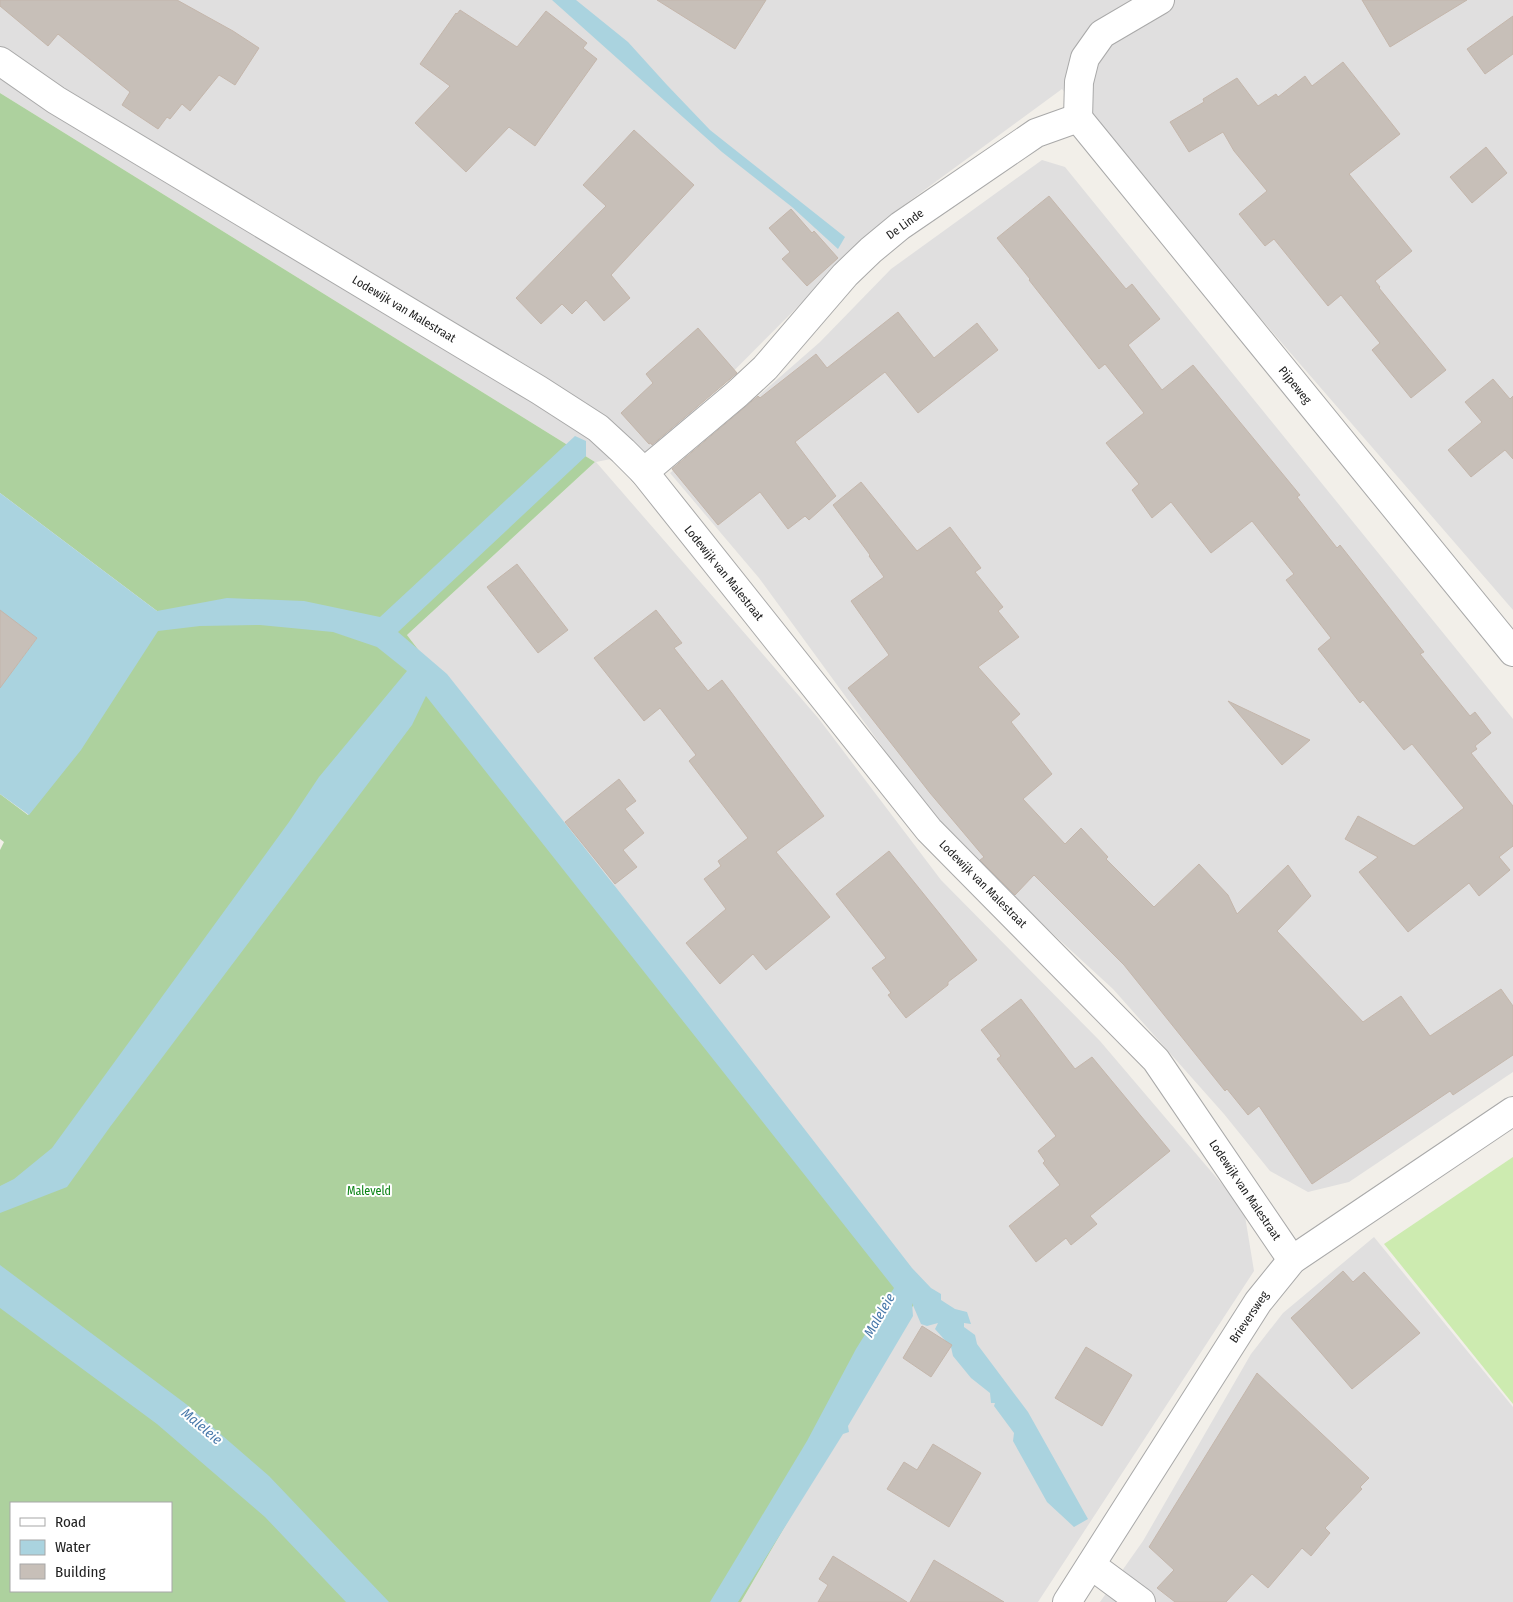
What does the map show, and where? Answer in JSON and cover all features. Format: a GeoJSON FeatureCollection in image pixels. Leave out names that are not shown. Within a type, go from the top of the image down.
{"type":"FeatureCollection","features":[{"type":"Feature","properties":{"kind":"street"},"geometry":{"type":"LineString","coordinates":[[1078,118],[1080,82],[1085,58],[1102,34],[1160,0]]}},
{"type":"Feature","properties":{"kind":"street","name":"Lodewijk van Malestraat"},"geometry":{"type":"LineString","coordinates":[[0,61],[56,100],[539,390],[598,428],[623,451],[644,472],[929,830],[1156,1060],[1292,1260]]}},
{"type":"Feature","properties":{"kind":"street","name":"De Linde"},"geometry":{"type":"LineString","coordinates":[[644,472],[765,368],[845,275],[900,226],[1036,133],[1078,118]]}},
{"type":"Feature","properties":{"kind":"street","name":"Pijpeweg"},"geometry":{"type":"LineString","coordinates":[[1078,118],[1513,652]]}},
{"type":"Feature","properties":{"kind":"street","name":"Brieversweg"},"geometry":{"type":"LineString","coordinates":[[1067,1602],[1258,1302],[1292,1260],[1513,1111]]}},
{"type":"Feature","properties":{"kind":"street"},"geometry":{"type":"LineString","coordinates":[[1091,1565],[1141,1602]]}},
{"type":"Feature","properties":{"kind":"shaded area"},"geometry":{"type":"Polygon","coordinates":[[[0,0],[1513,0],[1513,610],[1062,89],[885,219],[655,450],[596,462],[819,719],[941,880],[1100,1041],[1244,1210],[1254,1271],[1038,1602],[741,1602],[917,1299],[407,635],[595,462],[0,93],[0,0]]]}},
{"type":"Feature","properties":{"kind":"shaded area"},"geometry":{"type":"Polygon","coordinates":[[[1042,160],[1065,167],[1513,719],[1513,1072],[1349,1182],[1308,1192],[1270,1171],[1224,1114],[1113,989],[1004,889],[932,815],[759,578],[670,473],[820,342],[891,269],[1042,160]]]}},
{"type":"Feature","properties":{"kind":"shaded area"},"geometry":{"type":"Polygon","coordinates":[[[1374,1237],[1513,1407],[1513,1602],[1100,1602],[1143,1541],[1251,1354],[1283,1313],[1374,1237]]]}},
{"type":"Feature","properties":{"kind":"green space","name":"Maleveld"},"geometry":{"type":"Polygon","coordinates":[[[0,93],[595,462],[407,635],[917,1299],[741,1602],[0,1602],[0,850],[4,842],[0,839],[0,794],[28,815],[157,611],[0,493],[0,93]]]}},
{"type":"Feature","properties":{"kind":"green space"},"geometry":{"type":"Polygon","coordinates":[[[1513,1157],[1513,1404],[1384,1244],[1513,1157]]]}},
{"type":"Feature","properties":{"kind":"water"},"geometry":{"type":"Polygon","coordinates":[[[552,0],[576,0],[628,42],[710,130],[845,237],[838,249],[792,207],[722,152],[552,0]]]}},
{"type":"Feature","properties":{"kind":"water","name":"Maleleie"},"geometry":{"type":"Polygon","coordinates":[[[575,436],[586,441],[586,456],[398,632],[447,674],[686,976],[912,1268],[931,1288],[941,1294],[941,1300],[955,1309],[967,1312],[971,1324],[964,1323],[964,1327],[975,1335],[977,1344],[1028,1412],[1088,1519],[1074,1527],[1047,1502],[1013,1441],[1014,1433],[994,1406],[995,1403],[991,1403],[990,1393],[971,1378],[953,1356],[951,1347],[935,1329],[938,1323],[927,1326],[921,1324],[912,1303],[913,1316],[848,1426],[849,1432],[843,1434],[738,1602],[710,1602],[807,1441],[856,1349],[894,1288],[426,696],[412,725],[67,1187],[0,1213],[0,1186],[14,1179],[52,1148],[289,822],[319,777],[407,671],[377,647],[333,632],[260,625],[200,626],[158,631],[81,750],[29,815],[0,794],[0,668],[10,674],[37,638],[0,612],[0,493],[157,611],[227,598],[304,601],[380,617],[575,436]]]}},
{"type":"Feature","properties":{"kind":"water","name":"Maleleie"},"geometry":{"type":"Polygon","coordinates":[[[0,1265],[186,1404],[269,1476],[389,1602],[346,1602],[265,1517],[157,1424],[0,1308],[0,1265]]]}},
{"type":"Feature","properties":{"kind":"building"},"geometry":{"type":"Polygon","coordinates":[[[0,0],[177,0],[233,31],[259,48],[235,85],[219,75],[190,111],[182,104],[170,119],[167,117],[158,129],[122,105],[130,92],[58,34],[48,46],[0,6],[0,0]]]}},
{"type":"Feature","properties":{"kind":"building"},"geometry":{"type":"Polygon","coordinates":[[[657,0],[766,0],[735,49],[657,0]]]}},
{"type":"Feature","properties":{"kind":"building"},"geometry":{"type":"Polygon","coordinates":[[[1362,0],[1467,0],[1390,47],[1362,0]]]}},
{"type":"Feature","properties":{"kind":"building"},"geometry":{"type":"Polygon","coordinates":[[[460,10],[517,47],[546,11],[587,43],[583,48],[597,59],[535,146],[509,127],[466,172],[415,123],[450,86],[420,64],[460,10]]]}},
{"type":"Feature","properties":{"kind":"building"},"geometry":{"type":"Polygon","coordinates":[[[1513,16],[1513,54],[1485,74],[1467,49],[1513,16]]]}},
{"type":"Feature","properties":{"kind":"building"},"geometry":{"type":"Polygon","coordinates":[[[1343,62],[1400,134],[1349,174],[1412,251],[1375,281],[1446,370],[1411,398],[1372,350],[1380,343],[1341,295],[1328,306],[1274,239],[1265,246],[1239,214],[1267,191],[1234,151],[1223,132],[1189,152],[1170,122],[1204,102],[1203,99],[1237,78],[1258,106],[1276,94],[1278,97],[1305,76],[1312,86],[1343,62]]]}},
{"type":"Feature","properties":{"kind":"building"},"geometry":{"type":"Polygon","coordinates":[[[634,130],[694,185],[611,275],[630,298],[604,321],[586,300],[572,314],[562,304],[541,324],[516,298],[606,206],[583,185],[634,130]]]}},
{"type":"Feature","properties":{"kind":"building"},"geometry":{"type":"Polygon","coordinates":[[[1486,147],[1507,173],[1472,203],[1450,177],[1486,147]]]}},
{"type":"Feature","properties":{"kind":"building"},"geometry":{"type":"Polygon","coordinates":[[[1049,196],[1126,289],[1132,284],[1160,319],[1128,345],[1162,390],[1193,365],[1300,495],[1297,497],[1337,548],[1340,545],[1359,569],[1424,652],[1420,654],[1470,716],[1475,712],[1491,733],[1475,746],[1477,749],[1471,753],[1513,806],[1513,846],[1499,857],[1510,870],[1479,896],[1469,883],[1408,932],[1359,872],[1378,857],[1345,839],[1358,816],[1414,846],[1464,808],[1412,744],[1404,750],[1363,700],[1360,703],[1318,649],[1331,638],[1286,580],[1294,574],[1252,521],[1211,553],[1171,502],[1152,518],[1132,490],[1139,484],[1106,443],[1144,413],[1105,364],[1099,369],[997,238],[1049,196]]]}},
{"type":"Feature","properties":{"kind":"building"},"geometry":{"type":"Polygon","coordinates":[[[791,209],[838,258],[807,286],[782,259],[790,252],[769,228],[791,209]]]}},
{"type":"Feature","properties":{"kind":"building"},"geometry":{"type":"Polygon","coordinates":[[[898,312],[934,358],[977,323],[998,350],[918,413],[885,372],[795,442],[836,496],[809,520],[805,516],[788,529],[760,492],[718,525],[672,469],[758,396],[760,398],[816,354],[827,368],[898,312]]]}},
{"type":"Feature","properties":{"kind":"building"},"geometry":{"type":"Polygon","coordinates":[[[698,328],[737,373],[652,445],[651,443],[649,444],[621,413],[653,383],[646,374],[698,328]]]}},
{"type":"Feature","properties":{"kind":"building"},"geometry":{"type":"Polygon","coordinates":[[[1493,379],[1510,399],[1513,396],[1513,459],[1505,450],[1471,477],[1448,450],[1482,422],[1465,402],[1493,379]]]}},
{"type":"Feature","properties":{"kind":"building"},"geometry":{"type":"Polygon","coordinates":[[[861,482],[917,551],[950,527],[981,568],[975,572],[1003,607],[998,611],[1019,637],[978,667],[1020,714],[1011,722],[1052,774],[1023,799],[1065,844],[1081,828],[1108,857],[1106,859],[1154,907],[1199,864],[1228,895],[1237,914],[1288,865],[1311,896],[1277,931],[1363,1022],[1401,996],[1430,1036],[1501,989],[1513,1006],[1513,1055],[1453,1095],[1450,1091],[1312,1184],[1259,1106],[1248,1115],[1227,1089],[1225,1091],[1124,965],[1034,875],[1015,895],[980,860],[984,857],[930,793],[848,688],[889,655],[851,601],[884,577],[833,505],[861,482]]]}},
{"type":"Feature","properties":{"kind":"building"},"geometry":{"type":"Polygon","coordinates":[[[517,564],[568,630],[538,653],[487,587],[517,564]]]}},
{"type":"Feature","properties":{"kind":"building"},"geometry":{"type":"Polygon","coordinates":[[[0,610],[37,638],[0,688],[0,610]]]}},
{"type":"Feature","properties":{"kind":"building"},"geometry":{"type":"Polygon","coordinates":[[[656,610],[682,643],[674,648],[708,691],[722,680],[824,816],[776,852],[830,917],[766,970],[753,954],[720,984],[686,943],[726,909],[704,879],[721,866],[718,861],[748,838],[689,761],[696,755],[660,708],[644,721],[594,658],[656,610]]]}},
{"type":"Feature","properties":{"kind":"building"},"geometry":{"type":"Polygon","coordinates":[[[1228,701],[1310,740],[1282,765],[1228,701]]]}},
{"type":"Feature","properties":{"kind":"building"},"geometry":{"type":"Polygon","coordinates":[[[619,779],[636,801],[625,809],[644,833],[623,850],[637,867],[615,884],[565,822],[619,779]]]}},
{"type":"Feature","properties":{"kind":"building"},"geometry":{"type":"Polygon","coordinates":[[[889,851],[977,960],[906,1018],[888,995],[891,993],[872,968],[886,958],[836,894],[889,851]]]}},
{"type":"Feature","properties":{"kind":"building"},"geometry":{"type":"Polygon","coordinates":[[[1021,999],[1075,1069],[1092,1057],[1170,1151],[1090,1216],[1097,1224],[1071,1245],[1066,1238],[1036,1262],[1009,1226],[1060,1185],[1043,1163],[1045,1161],[1038,1151],[1056,1136],[997,1059],[1001,1056],[981,1030],[1021,999]]]}},
{"type":"Feature","properties":{"kind":"building"},"geometry":{"type":"Polygon","coordinates":[[[1343,1271],[1353,1282],[1364,1272],[1420,1333],[1352,1389],[1291,1318],[1343,1271]]]}},
{"type":"Feature","properties":{"kind":"building"},"geometry":{"type":"Polygon","coordinates":[[[922,1326],[952,1345],[931,1377],[903,1358],[922,1326]]]}},
{"type":"Feature","properties":{"kind":"building"},"geometry":{"type":"Polygon","coordinates":[[[1086,1347],[1132,1375],[1102,1426],[1055,1398],[1086,1347]]]}},
{"type":"Feature","properties":{"kind":"building"},"geometry":{"type":"Polygon","coordinates":[[[1257,1373],[1369,1478],[1360,1487],[1362,1489],[1325,1528],[1330,1533],[1311,1556],[1302,1548],[1268,1588],[1252,1574],[1226,1602],[1175,1602],[1157,1588],[1174,1570],[1149,1547],[1257,1373]]]}},
{"type":"Feature","properties":{"kind":"building"},"geometry":{"type":"Polygon","coordinates":[[[933,1444],[981,1473],[949,1527],[887,1489],[904,1462],[917,1470],[933,1444]]]}},
{"type":"Feature","properties":{"kind":"building"},"geometry":{"type":"Polygon","coordinates":[[[833,1556],[907,1602],[818,1602],[828,1585],[819,1579],[833,1556]]]}},
{"type":"Feature","properties":{"kind":"building"},"geometry":{"type":"Polygon","coordinates":[[[934,1560],[1004,1602],[910,1602],[934,1560]]]}}]}
